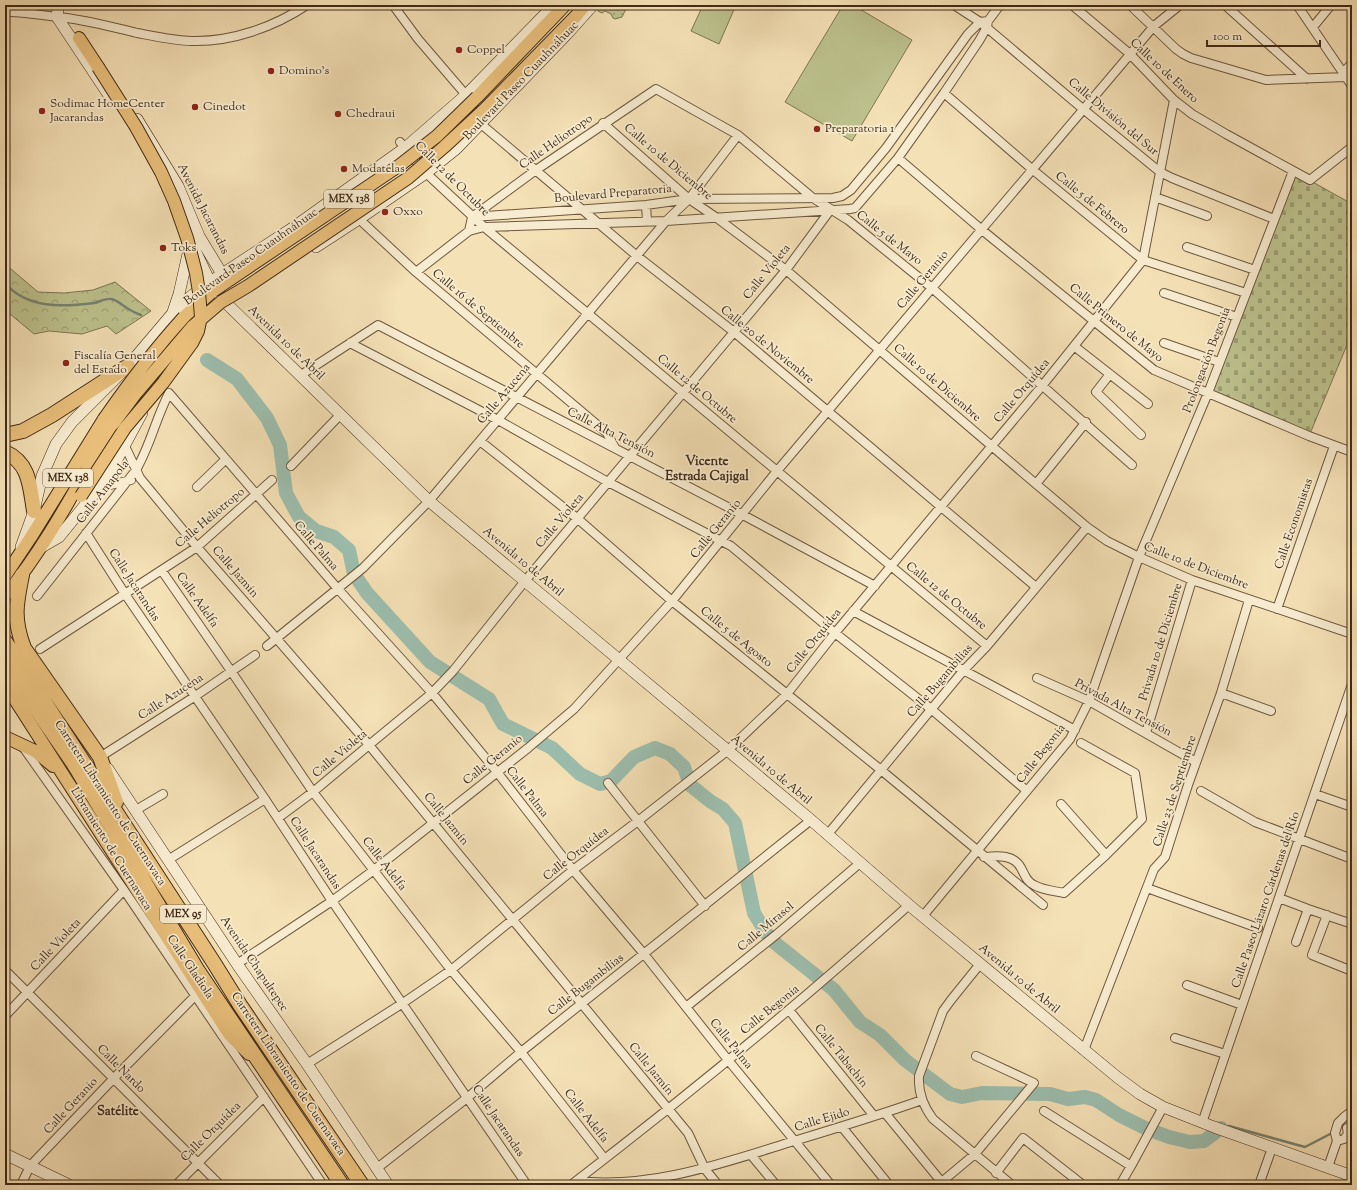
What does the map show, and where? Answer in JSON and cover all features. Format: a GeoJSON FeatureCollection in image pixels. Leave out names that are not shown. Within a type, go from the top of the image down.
{"type":"FeatureCollection","features":[{"type":"Feature","properties":{"kind":"highway"},"geometry":{"type":"LineString","coordinates":[[5,435],[23,431],[52,415],[128,366]]}},
{"type":"Feature","properties":{"kind":"highway"},"geometry":{"type":"LineString","coordinates":[[5,452],[12,455],[24,466],[34,511]]}},
{"type":"Feature","properties":{"kind":"highway"},"geometry":{"type":"LineString","coordinates":[[22,575],[17,599],[16,615],[18,632],[24,648],[100,757],[123,823]]}},
{"type":"Feature","properties":{"kind":"highway","name":"Carretera Libramiento de Cuernavaca"},"geometry":{"type":"LineString","coordinates":[[5,641],[214,962],[240,1005],[362,1185]]}},
{"type":"Feature","properties":{"kind":"highway","name":"Carretera Libramiento de Cuernavaca"},"geometry":{"type":"LineString","coordinates":[[5,664],[73,763],[198,971],[263,1070],[342,1185]]}},
{"type":"Feature","properties":{"kind":"main road","name":"Boulevard Paseo Cuauhnáhuac"},"geometry":{"type":"LineString","coordinates":[[5,576],[16,561],[104,419],[127,386],[184,317],[213,291],[400,165],[437,136],[478,97],[565,5]]}},
{"type":"Feature","properties":{"kind":"main road","name":"Boulevard Paseo Cuauhnáhuac"},"geometry":{"type":"LineString","coordinates":[[76,497],[113,424],[137,392],[193,326],[221,302],[248,286],[408,178],[484,110],[585,5]]}},
{"type":"Feature","properties":{"kind":"main road"},"geometry":{"type":"LineString","coordinates":[[40,548],[62,523],[76,497],[125,428],[163,383],[192,343],[198,331],[201,316],[200,292],[196,273],[187,238],[174,201],[161,172],[136,127],[79,38]]}},
{"type":"Feature","properties":{"kind":"main road","name":"Boulevard Paseo Cuauhnáhuac"},"geometry":{"type":"LineString","coordinates":[[5,596],[22,575],[40,548]]}},
{"type":"Feature","properties":{"kind":"main road","name":"Libramiento de Cuernavaca"},"geometry":{"type":"LineString","coordinates":[[5,684],[229,1034],[263,1070]]}},
{"type":"Feature","properties":{"kind":"main road"},"geometry":{"type":"LineString","coordinates":[[5,736],[35,751],[62,773]]}},
{"type":"Feature","properties":{"kind":"street"},"geometry":{"type":"LineString","coordinates":[[5,12],[59,12],[143,34],[191,41],[214,40],[258,30],[307,5]]}},
{"type":"Feature","properties":{"kind":"street"},"geometry":{"type":"LineString","coordinates":[[393,5],[418,39],[466,95]]}},
{"type":"Feature","properties":{"kind":"street","name":"Boulevard Paseo Cuauhnáhuac"},"geometry":{"type":"LineString","coordinates":[[16,561],[34,511],[42,476],[56,444],[72,422],[128,366],[172,314],[190,297],[217,281],[275,239],[289,225],[402,145],[466,95],[554,5]]}},
{"type":"Feature","properties":{"kind":"street","name":"Boulevard Paseo Cuauhnáhuac"},"geometry":{"type":"LineString","coordinates":[[40,548],[59,537],[98,488],[125,446],[140,416],[160,386],[193,338],[225,300],[360,219],[426,173],[456,148],[481,124],[593,5]]}},
{"type":"Feature","properties":{"kind":"street","name":"Calle División del Sur"},"geometry":{"type":"LineString","coordinates":[[954,5],[985,23],[1083,109],[1160,172],[1274,219]]}},
{"type":"Feature","properties":{"kind":"street"},"geometry":{"type":"LineString","coordinates":[[416,272],[469,231],[484,227],[648,222],[855,208],[898,158],[921,126],[944,93],[985,23],[1000,5]]}},
{"type":"Feature","properties":{"kind":"street","name":"Calle 10 de Enero"},"geometry":{"type":"LineString","coordinates":[[1072,5],[1130,54],[1174,100],[1192,114],[1310,180],[1352,148]]}},
{"type":"Feature","properties":{"kind":"street"},"geometry":{"type":"LineString","coordinates":[[1130,5],[1176,48],[1191,58],[1266,80],[1347,76]]}},
{"type":"Feature","properties":{"kind":"street","name":"Calle Geranio"},"geometry":{"type":"LineString","coordinates":[[237,964],[332,901],[374,870],[528,748],[574,709],[672,600],[743,515],[777,471],[1154,26],[1180,5]]}},
{"type":"Feature","properties":{"kind":"street"},"geometry":{"type":"LineString","coordinates":[[1225,5],[1307,79]]}},
{"type":"Feature","properties":{"kind":"street"},"geometry":{"type":"LineString","coordinates":[[1297,5],[1347,76],[1352,86]]}},
{"type":"Feature","properties":{"kind":"street"},"geometry":{"type":"LineString","coordinates":[[1313,27],[1331,5]]}},
{"type":"Feature","properties":{"kind":"street","name":"Avenida Jacarandas"},"geometry":{"type":"LineString","coordinates":[[59,12],[79,38],[94,53],[177,183],[195,238]]}},
{"type":"Feature","properties":{"kind":"street","name":"Avenida Jacarandas"},"geometry":{"type":"LineString","coordinates":[[59,12],[140,140],[195,238],[225,300]]}},
{"type":"Feature","properties":{"kind":"street"},"geometry":{"type":"LineString","coordinates":[[921,126],[909,117],[968,34],[985,23]]}},
{"type":"Feature","properties":{"kind":"street"},"geometry":{"type":"LineString","coordinates":[[1347,76],[1352,64]]}},
{"type":"Feature","properties":{"kind":"street","name":"Calle Heliotropo"},"geometry":{"type":"LineString","coordinates":[[472,217],[603,123],[656,89]]}},
{"type":"Feature","properties":{"kind":"street","name":"Calle 5 de Mayo"},"geometry":{"type":"LineString","coordinates":[[656,89],[738,135],[814,198],[830,210],[848,220],[932,288],[1042,386],[1086,422],[1132,465]]}},
{"type":"Feature","properties":{"kind":"street","name":"Calle 5 de Febrero"},"geometry":{"type":"LineString","coordinates":[[944,93],[1033,170],[1143,260],[1246,293]]}},
{"type":"Feature","properties":{"kind":"street","name":"Calle Orquídea"},"geometry":{"type":"LineString","coordinates":[[307,1064],[403,1003],[451,970],[573,870],[727,751],[787,694],[853,611],[1042,386],[1143,260],[1174,100]]}},
{"type":"Feature","properties":{"kind":"street","name":"Boulevard Preparatoria"},"geometry":{"type":"LineString","coordinates":[[472,217],[646,205],[688,199],[833,198],[842,196],[851,190],[909,117]]}},
{"type":"Feature","properties":{"kind":"street","name":"Calle 10 de Diciembre"},"geometry":{"type":"LineString","coordinates":[[603,123],[688,199],[717,218],[786,270],[1087,527],[1107,540],[1139,557],[1192,580],[1352,634]]}},
{"type":"Feature","properties":{"kind":"street","name":"Calle 20 de Noviembre"},"geometry":{"type":"LineString","coordinates":[[481,124],[637,256],[734,332],[829,411],[1036,587]]}},
{"type":"Feature","properties":{"kind":"street","name":"Calle Azucena"},"geometry":{"type":"LineString","coordinates":[[267,646],[363,568],[429,501],[666,221],[688,199],[738,135]]}},
{"type":"Feature","properties":{"kind":"street","name":"Calle 12 de Octubre"},"geometry":{"type":"LineString","coordinates":[[402,145],[426,173],[472,217],[684,392],[987,646]]}},
{"type":"Feature","properties":{"kind":"street","name":"Calle Primero de Mayo"},"geometry":{"type":"LineString","coordinates":[[898,158],[982,230],[1154,370],[1208,394],[1352,452]]}},
{"type":"Feature","properties":{"kind":"street","name":"Prolongación Begonia"},"geometry":{"type":"LineString","coordinates":[[1139,557],[1208,394],[1293,171]]}},
{"type":"Feature","properties":{"kind":"street"},"geometry":{"type":"LineString","coordinates":[[166,188],[177,183]]}},
{"type":"Feature","properties":{"kind":"street"},"geometry":{"type":"LineString","coordinates":[[1155,197],[1207,216]]}},
{"type":"Feature","properties":{"kind":"street"},"geometry":{"type":"LineString","coordinates":[[646,205],[648,222]]}},
{"type":"Feature","properties":{"kind":"street","name":"Calle Violeta"},"geometry":{"type":"LineString","coordinates":[[278,818],[313,792],[445,681],[525,582],[786,270],[830,210]]}},
{"type":"Feature","properties":{"kind":"street"},"geometry":{"type":"LineString","coordinates":[[469,231],[472,217]]}},
{"type":"Feature","properties":{"kind":"street","name":"Calle 16 de Septiembre"},"geometry":{"type":"LineString","coordinates":[[360,219],[416,272],[606,433],[615,448]]}},
{"type":"Feature","properties":{"kind":"street"},"geometry":{"type":"LineString","coordinates":[[172,314],[195,238]]}},
{"type":"Feature","properties":{"kind":"street"},"geometry":{"type":"LineString","coordinates":[[1187,248],[1255,270]]}},
{"type":"Feature","properties":{"kind":"street"},"geometry":{"type":"LineString","coordinates":[[182,281],[217,281]]}},
{"type":"Feature","properties":{"kind":"street"},"geometry":{"type":"LineString","coordinates":[[1164,293],[1237,317]]}},
{"type":"Feature","properties":{"kind":"street"},"geometry":{"type":"LineString","coordinates":[[182,354],[181,349],[185,339],[196,326],[225,300]]}},
{"type":"Feature","properties":{"kind":"street","name":"Avenida 10 de Abril"},"geometry":{"type":"LineString","coordinates":[[225,300],[340,415],[429,501],[828,834],[860,863],[980,964],[1117,1077],[1140,1094],[1163,1107],[1226,1132],[1352,1176]]}},
{"type":"Feature","properties":{"kind":"street","name":"Calle Alta Tensión"},"geometry":{"type":"LineString","coordinates":[[350,343],[378,325],[743,515],[875,586]]}},
{"type":"Feature","properties":{"kind":"street"},"geometry":{"type":"LineString","coordinates":[[300,375],[350,343],[498,420],[608,482],[731,546],[835,633],[931,709],[1027,791]]}},
{"type":"Feature","properties":{"kind":"street"},"geometry":{"type":"LineString","coordinates":[[1164,343],[1219,362]]}},
{"type":"Feature","properties":{"kind":"street"},"geometry":{"type":"LineString","coordinates":[[1074,346],[1148,404]]}},
{"type":"Feature","properties":{"kind":"street"},"geometry":{"type":"LineString","coordinates":[[128,366],[140,362],[152,366],[159,375],[160,386]]}},
{"type":"Feature","properties":{"kind":"street"},"geometry":{"type":"LineString","coordinates":[[1110,374],[1096,392],[1141,435]]}},
{"type":"Feature","properties":{"kind":"street","name":"Calle Palma"},"geometry":{"type":"LineString","coordinates":[[169,393],[338,589],[432,693],[497,772],[573,870],[644,954],[728,1060],[831,1185]]}},
{"type":"Feature","properties":{"kind":"street","name":"Calle Amapola"},"geometry":{"type":"LineString","coordinates":[[36,596],[130,480],[138,474],[161,408],[169,393]]}},
{"type":"Feature","properties":{"kind":"street"},"geometry":{"type":"LineString","coordinates":[[291,466],[340,415]]}},
{"type":"Feature","properties":{"kind":"street"},"geometry":{"type":"LineString","coordinates":[[1036,484],[1086,422]]}},
{"type":"Feature","properties":{"kind":"street","name":"Calle 5 de Agosto"},"geometry":{"type":"LineString","coordinates":[[480,442],[578,519],[672,600],[881,770],[1042,905]]}},
{"type":"Feature","properties":{"kind":"street","name":"Calle Jazmín"},"geometry":{"type":"LineString","coordinates":[[125,446],[138,474],[197,547],[370,745],[688,1133],[705,1169],[718,1185]]}},
{"type":"Feature","properties":{"kind":"street","name":"Calle Economistas"},"geometry":{"type":"LineString","coordinates":[[1277,609],[1334,446]]}},
{"type":"Feature","properties":{"kind":"street"},"geometry":{"type":"LineString","coordinates":[[197,487],[226,458]]}},
{"type":"Feature","properties":{"kind":"street"},"geometry":{"type":"LineString","coordinates":[[98,488],[130,480]]}},
{"type":"Feature","properties":{"kind":"street","name":"Calle Heliotropo"},"geometry":{"type":"LineString","coordinates":[[40,650],[197,547],[272,480]]}},
{"type":"Feature","properties":{"kind":"street","name":"Calle Bugambilias"},"geometry":{"type":"LineString","coordinates":[[828,834],[963,671],[987,646],[1087,527]]}},
{"type":"Feature","properties":{"kind":"street","name":"Calle Jacarandas"},"geometry":{"type":"LineString","coordinates":[[86,533],[194,697],[527,1185]]}},
{"type":"Feature","properties":{"kind":"street","name":"Calle Begonia"},"geometry":{"type":"LineString","coordinates":[[923,916],[976,850],[1070,740],[1089,701],[1139,557]]}},
{"type":"Feature","properties":{"kind":"street","name":"Calle Adelfa"},"geometry":{"type":"LineString","coordinates":[[162,571],[313,792],[451,970],[521,1052],[604,1158]]}},
{"type":"Feature","properties":{"kind":"street","name":"Privada 10 de Diciembre"},"geometry":{"type":"LineString","coordinates":[[1146,733],[1192,580]]}},
{"type":"Feature","properties":{"kind":"street","name":"Calle 23 de Septiembre"},"geometry":{"type":"LineString","coordinates":[[1084,1050],[1146,888],[1154,869],[1165,857],[1196,762],[1221,693],[1250,600]]}},
{"type":"Feature","properties":{"kind":"street"},"geometry":{"type":"LineString","coordinates":[[853,611],[1075,730]]}},
{"type":"Feature","properties":{"kind":"street","name":"Calle Azucena"},"geometry":{"type":"LineString","coordinates":[[100,757],[194,697],[255,655]]}},
{"type":"Feature","properties":{"kind":"street","name":"Privada Alta Tensión"},"geometry":{"type":"LineString","coordinates":[[1037,678],[1089,701],[1196,762]]}},
{"type":"Feature","properties":{"kind":"street","name":"Calle Paseo Lázaro Cárdenas del Río"},"geometry":{"type":"LineString","coordinates":[[1202,1123],[1352,684]]}},
{"type":"Feature","properties":{"kind":"street"},"geometry":{"type":"LineString","coordinates":[[1221,693],[1272,711]]}},
{"type":"Feature","properties":{"kind":"street"},"geometry":{"type":"LineString","coordinates":[[984,857],[1000,856],[1013,860],[1021,867],[1025,878],[1034,886],[1064,893],[1106,855],[1142,819],[1135,773],[1081,743]]}},
{"type":"Feature","properties":{"kind":"street","name":"Calle Gladiola"},"geometry":{"type":"LineString","coordinates":[[21,744],[124,890],[323,1185]]}},
{"type":"Feature","properties":{"kind":"street","name":"Avenida Chapultepec"},"geometry":{"type":"LineString","coordinates":[[100,757],[237,964],[307,1064],[388,1185]]}},
{"type":"Feature","properties":{"kind":"street"},"geometry":{"type":"LineString","coordinates":[[608,784],[705,906]]}},
{"type":"Feature","properties":{"kind":"street"},"geometry":{"type":"LineString","coordinates":[[1201,791],[1255,822],[1352,859]]}},
{"type":"Feature","properties":{"kind":"street"},"geometry":{"type":"LineString","coordinates":[[136,810],[163,794]]}},
{"type":"Feature","properties":{"kind":"street"},"geometry":{"type":"LineString","coordinates":[[1315,794],[1352,808]]}},
{"type":"Feature","properties":{"kind":"street"},"geometry":{"type":"LineString","coordinates":[[168,860],[265,799]]}},
{"type":"Feature","properties":{"kind":"street"},"geometry":{"type":"LineString","coordinates":[[1061,804],[1106,855]]}},
{"type":"Feature","properties":{"kind":"street","name":"Calle Bugambilias"},"geometry":{"type":"LineString","coordinates":[[376,1168],[467,1098],[521,1052],[811,820]]}},
{"type":"Feature","properties":{"kind":"street","name":"Calle Mirasol"},"geometry":{"type":"LineString","coordinates":[[686,1007],[777,934],[860,863]]}},
{"type":"Feature","properties":{"kind":"street"},"geometry":{"type":"LineString","coordinates":[[1146,888],[1258,928]]}},
{"type":"Feature","properties":{"kind":"street","name":"Calle Violeta"},"geometry":{"type":"LineString","coordinates":[[5,1016],[124,890]]}},
{"type":"Feature","properties":{"kind":"street"},"geometry":{"type":"LineString","coordinates":[[1279,898],[1352,924]]}},
{"type":"Feature","properties":{"kind":"street","name":"Calle Begonia"},"geometry":{"type":"LineString","coordinates":[[574,1183],[668,1109],[816,988],[910,905]]}},
{"type":"Feature","properties":{"kind":"street"},"geometry":{"type":"LineString","coordinates":[[1296,942],[1308,909]]}},
{"type":"Feature","properties":{"kind":"street"},"geometry":{"type":"LineString","coordinates":[[1327,915],[1312,955],[1352,971]]}},
{"type":"Feature","properties":{"kind":"street"},"geometry":{"type":"LineString","coordinates":[[980,964],[943,1011],[919,1076],[919,1086],[926,1110],[933,1120],[1012,1185]]}},
{"type":"Feature","properties":{"kind":"street","name":"Calle Nardo"},"geometry":{"type":"LineString","coordinates":[[5,970],[220,1185]]}},
{"type":"Feature","properties":{"kind":"street"},"geometry":{"type":"LineString","coordinates":[[1187,985],[1242,1005]]}},
{"type":"Feature","properties":{"kind":"street","name":"Calle Geranio"},"geometry":{"type":"LineString","coordinates":[[21,1185],[30,1166],[195,996]]}},
{"type":"Feature","properties":{"kind":"street","name":"Calle Tabachín"},"geometry":{"type":"LineString","coordinates":[[789,1010],[874,1116]]}},
{"type":"Feature","properties":{"kind":"street"},"geometry":{"type":"LineString","coordinates":[[1175,1038],[1225,1054]]}},
{"type":"Feature","properties":{"kind":"street"},"geometry":{"type":"LineString","coordinates":[[885,1113],[942,1184],[975,1154],[1034,1083],[976,1056]]}},
{"type":"Feature","properties":{"kind":"street","name":"Calle Orquídea"},"geometry":{"type":"LineString","coordinates":[[176,1185],[264,1097]]}},
{"type":"Feature","properties":{"kind":"street","name":"Calle Ejido"},"geometry":{"type":"LineString","coordinates":[[574,1183],[592,1184],[648,1181],[705,1169],[842,1127],[922,1100]]}},
{"type":"Feature","properties":{"kind":"street"},"geometry":{"type":"LineString","coordinates":[[1120,1185],[1163,1107]]}},
{"type":"Feature","properties":{"kind":"street"},"geometry":{"type":"LineString","coordinates":[[1044,1111],[1131,1166]]}},
{"type":"Feature","properties":{"kind":"street"},"geometry":{"type":"LineString","coordinates":[[1328,1167],[1337,1140],[1335,1133],[1338,1124],[1352,1111]]}},
{"type":"Feature","properties":{"kind":"street"},"geometry":{"type":"LineString","coordinates":[[1337,1140],[1344,1139],[1348,1134],[1348,1128],[1352,1125]]}},
{"type":"Feature","properties":{"kind":"street"},"geometry":{"type":"LineString","coordinates":[[842,1127],[889,1185]]}},
{"type":"Feature","properties":{"kind":"street"},"geometry":{"type":"LineString","coordinates":[[996,1172],[1023,1138],[1083,1185]]}},
{"type":"Feature","properties":{"kind":"street"},"geometry":{"type":"LineString","coordinates":[[1259,1185],[1272,1148]]}},
{"type":"Feature","properties":{"kind":"street"},"geometry":{"type":"LineString","coordinates":[[5,1154],[69,1185]]}},
{"type":"Feature","properties":{"kind":"street"},"geometry":{"type":"LineString","coordinates":[[751,1155],[776,1185]]}},
{"type":"Feature","properties":{"kind":"green space"},"geometry":{"type":"Polygon","coordinates":[[[601,5],[628,5],[622,17],[615,19],[611,14],[605,11],[602,13],[598,11],[601,5]]]}},
{"type":"Feature","properties":{"kind":"green space"},"geometry":{"type":"Polygon","coordinates":[[[703,5],[736,5],[719,44],[691,31],[703,5]]]}},
{"type":"Feature","properties":{"kind":"green space"},"geometry":{"type":"Polygon","coordinates":[[[843,5],[853,5],[912,40],[852,141],[785,102],[843,5]]]}},
{"type":"Feature","properties":{"kind":"green space"},"geometry":{"type":"Polygon","coordinates":[[[1293,171],[1352,204],[1352,333],[1309,436],[1208,393],[1293,171]]]}},
{"type":"Feature","properties":{"kind":"green space"},"geometry":{"type":"Polygon","coordinates":[[[5,264],[38,292],[64,293],[93,290],[115,282],[151,311],[116,334],[107,326],[82,334],[49,331],[34,334],[10,314],[5,322],[5,264]]]}},
{"type":"Feature","properties":{"kind":"waterway"},"geometry":{"type":"LineString","coordinates":[[5,283],[24,298],[35,302],[70,305],[94,303],[111,299],[116,300],[130,310],[141,315]]}},
{"type":"Feature","properties":{"kind":"waterway"},"geometry":{"type":"LineString","coordinates":[[207,360],[237,379],[267,418],[280,445],[286,493],[299,517],[316,531],[334,537],[349,550],[354,574],[367,593],[430,662],[489,699],[503,724],[552,748],[580,774],[600,784],[611,781],[634,757],[655,748],[670,754],[684,767],[690,785],[723,809],[735,823],[754,913],[770,939],[834,990],[860,1022],[880,1035],[905,1060],[950,1094],[962,1097],[982,1093],[1050,1094],[1068,1099],[1085,1097],[1096,1100],[1119,1115],[1145,1128],[1169,1137],[1190,1142],[1204,1141],[1221,1128]]}},
{"type":"Feature","properties":{"kind":"waterway"},"geometry":{"type":"LineString","coordinates":[[1226,1127],[1229,1126],[1305,1147],[1334,1132]]}},
{"type":"Feature","properties":{"kind":"place","name":"Coppel"},"geometry":{"type":"Point","coordinates":[459,50]}},
{"type":"Feature","properties":{"kind":"place","name":"Domino's"},"geometry":{"type":"Point","coordinates":[271,71]}},
{"type":"Feature","properties":{"kind":"place","name":"Cinedot"},"geometry":{"type":"Point","coordinates":[195,107]}},
{"type":"Feature","properties":{"kind":"place","name":"Sodimac HomeCenter Jacarandas"},"geometry":{"type":"Point","coordinates":[42,111]}},
{"type":"Feature","properties":{"kind":"place","name":"Chedraui"},"geometry":{"type":"Point","coordinates":[338,114]}},
{"type":"Feature","properties":{"kind":"place","name":"Preparatoria 1"},"geometry":{"type":"Point","coordinates":[817,129]}},
{"type":"Feature","properties":{"kind":"place","name":"Modatelas"},"geometry":{"type":"Point","coordinates":[344,169]}},
{"type":"Feature","properties":{"kind":"place","name":"Oxxo"},"geometry":{"type":"Point","coordinates":[385,212]}},
{"type":"Feature","properties":{"kind":"place","name":"Toks"},"geometry":{"type":"Point","coordinates":[163,248]}},
{"type":"Feature","properties":{"kind":"place","name":"Fiscalía General del Estado"},"geometry":{"type":"Point","coordinates":[66,363]}},
{"type":"Feature","properties":{"kind":"district","name":"Vicente Estrada Cajigal"},"geometry":{"type":"Point","coordinates":[707,470]}},
{"type":"Feature","properties":{"kind":"district","name":"Satélite"},"geometry":{"type":"Point","coordinates":[118,1112]}}]}
